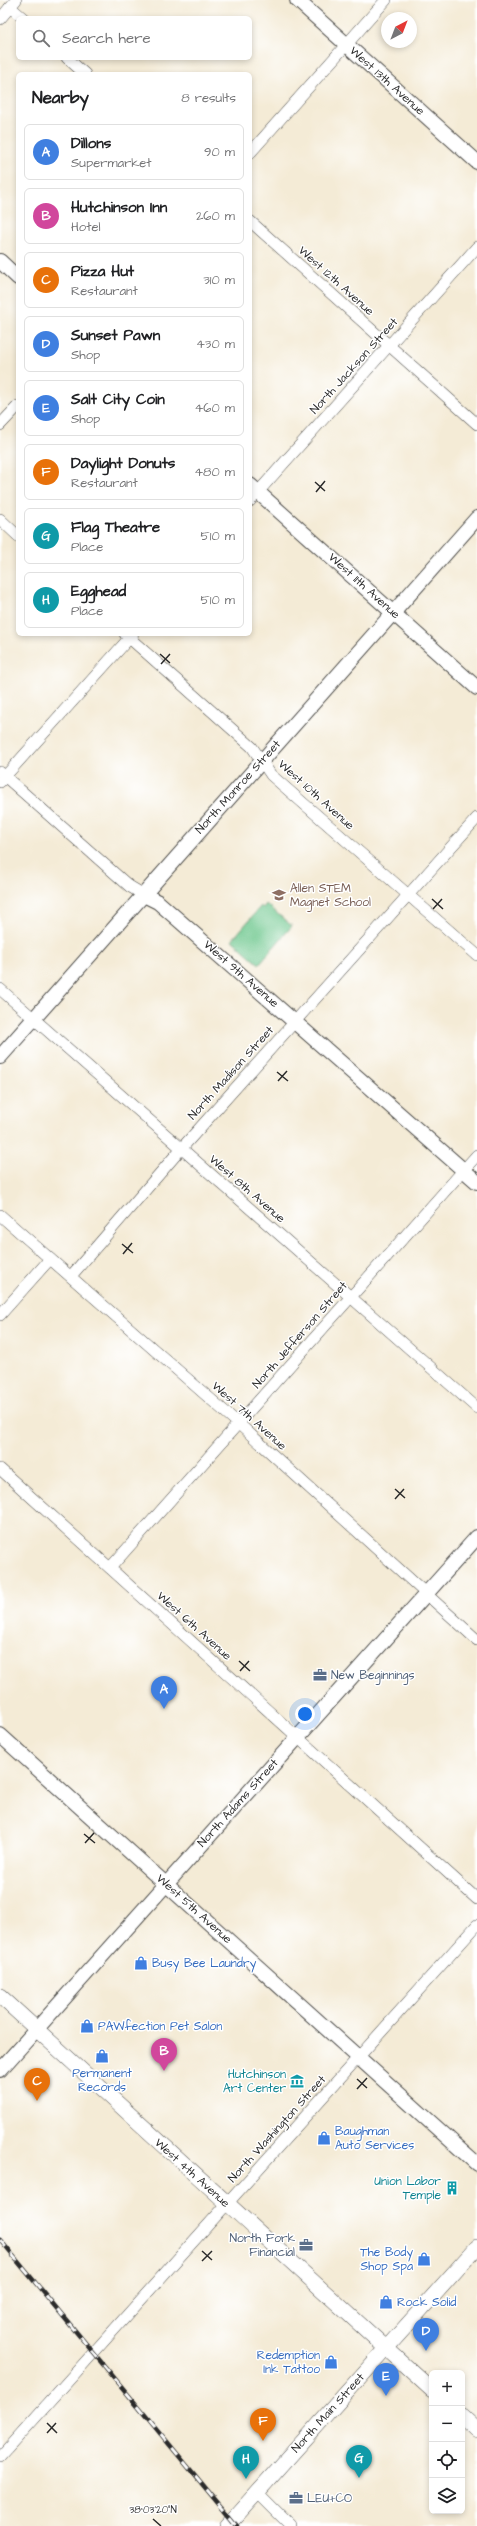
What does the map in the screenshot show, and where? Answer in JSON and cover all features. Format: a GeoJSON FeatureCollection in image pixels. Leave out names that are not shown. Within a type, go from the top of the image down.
{"type":"FeatureCollection","features":[{"type":"Feature","properties":{"kind":"main road","name":"West 4th Avenue"},"geometry":{"type":"LineString","coordinates":[[0,1996],[226,2204],[429,2387]]}},
{"type":"Feature","properties":{"kind":"main road","name":"North Main Street"},"geometry":{"type":"LineString","coordinates":[[227,2526],[477,2247]]}},
{"type":"Feature","properties":{"kind":"main road"},"geometry":{"type":"LineString","coordinates":[[465,2419],[477,2430]]}},
{"type":"Feature","properties":{"kind":"street","name":"West 13th Avenue"},"geometry":{"type":"LineString","coordinates":[[297,0],[477,162]]}},
{"type":"Feature","properties":{"kind":"street"},"geometry":{"type":"LineString","coordinates":[[252,151],[386,0]]}},
{"type":"Feature","properties":{"kind":"street"},"geometry":{"type":"LineString","coordinates":[[0,19],[13,3],[22,16]]}},
{"type":"Feature","properties":{"kind":"street"},"geometry":{"type":"LineString","coordinates":[[69,60],[83,72]]}},
{"type":"Feature","properties":{"kind":"street","name":"West 12th Avenue"},"geometry":{"type":"LineString","coordinates":[[252,223],[477,424]]}},
{"type":"Feature","properties":{"kind":"street","name":"North Jackson Street"},"geometry":{"type":"LineString","coordinates":[[253,493],[477,248]]}},
{"type":"Feature","properties":{"kind":"street"},"geometry":{"type":"LineString","coordinates":[[0,262],[16,276]]}},
{"type":"Feature","properties":{"kind":"street"},"geometry":{"type":"LineString","coordinates":[[0,425],[16,408]]}},
{"type":"Feature","properties":{"kind":"street","name":"West 11th Avenue"},"geometry":{"type":"LineString","coordinates":[[253,493],[393,613],[477,688]]}},
{"type":"Feature","properties":{"kind":"street","name":"North Monroe Street"},"geometry":{"type":"LineString","coordinates":[[0,1057],[477,518]]}},
{"type":"Feature","properties":{"kind":"street"},"geometry":{"type":"LineString","coordinates":[[0,519],[16,534]]}},
{"type":"Feature","properties":{"kind":"street"},"geometry":{"type":"LineString","coordinates":[[2,777],[128,636]]}},
{"type":"Feature","properties":{"kind":"street","name":"West 10th Avenue"},"geometry":{"type":"LineString","coordinates":[[130,636],[252,747],[271,775],[477,955]]}},
{"type":"Feature","properties":{"kind":"street","name":"West 9th Avenue"},"geometry":{"type":"LineString","coordinates":[[2,777],[129,886],[158,902],[477,1182]]}},
{"type":"Feature","properties":{"kind":"street","name":"North Madison Street"},"geometry":{"type":"LineString","coordinates":[[71,1276],[181,1149],[477,818]]}},
{"type":"Feature","properties":{"kind":"street","name":"West 8th Avenue"},"geometry":{"type":"LineString","coordinates":[[0,990],[477,1408]]}},
{"type":"Feature","properties":{"kind":"street","name":"North Jefferson Street"},"geometry":{"type":"LineString","coordinates":[[110,1568],[477,1155]]}},
{"type":"Feature","properties":{"kind":"street","name":"West 7th Avenue"},"geometry":{"type":"LineString","coordinates":[[0,1215],[239,1424],[477,1640]]}},
{"type":"Feature","properties":{"kind":"street"},"geometry":{"type":"LineString","coordinates":[[0,1315],[50,1259]]}},
{"type":"Feature","properties":{"kind":"street","name":"West 6th Avenue"},"geometry":{"type":"LineString","coordinates":[[0,1469],[477,1899]]}},
{"type":"Feature","properties":{"kind":"street","name":"North Adams Street"},"geometry":{"type":"LineString","coordinates":[[2,2063],[36,2030],[477,1537]]}},
{"type":"Feature","properties":{"kind":"street","name":"West 5th Avenue"},"geometry":{"type":"LineString","coordinates":[[0,1735],[477,2164]]}},
{"type":"Feature","properties":{"kind":"street","name":"North Washington Street"},"geometry":{"type":"LineString","coordinates":[[0,2457],[477,1925]]}},
{"type":"Feature","properties":{"kind":"street"},"geometry":{"type":"LineString","coordinates":[[257,2492],[291,2526]]}},
{"type":"Feature","properties":{"kind":"green space"},"geometry":{"type":"Polygon","coordinates":[[[266,904],[292,926],[259,964],[232,940],[261,906],[263,908],[266,904]]]}},
{"type":"Feature","properties":{"kind":"railway"},"geometry":{"type":"LineString","coordinates":[[0,2240],[237,2526]]}},
{"type":"Feature","properties":{"kind":"place","name":"Allen STEM Magnet School"},"geometry":{"type":"Point","coordinates":[279,895]}},
{"type":"Feature","properties":{"kind":"place","name":"New Beginnings"},"geometry":{"type":"Point","coordinates":[320,1675]}},
{"type":"Feature","properties":{"kind":"place","name":"Dillons"},"geometry":{"type":"Point","coordinates":[164,1709]}},
{"type":"Feature","properties":{"kind":"place","name":"Busy Bee Laundry"},"geometry":{"type":"Point","coordinates":[141,1963]}},
{"type":"Feature","properties":{"kind":"place","name":"PAWfection Pet Salon"},"geometry":{"type":"Point","coordinates":[87,2026]}},
{"type":"Feature","properties":{"kind":"place","name":"Permanent Records"},"geometry":{"type":"Point","coordinates":[102,2056]}},
{"type":"Feature","properties":{"kind":"place","name":"Hutchinson Inn"},"geometry":{"type":"Point","coordinates":[164,2071]}},
{"type":"Feature","properties":{"kind":"place","name":"Hutchinson Art Center"},"geometry":{"type":"Point","coordinates":[297,2081]}},
{"type":"Feature","properties":{"kind":"place","name":"Pizza Hut"},"geometry":{"type":"Point","coordinates":[37,2101]}},
{"type":"Feature","properties":{"kind":"place","name":"Baughman Auto Services"},"geometry":{"type":"Point","coordinates":[324,2138]}},
{"type":"Feature","properties":{"kind":"place","name":"Union Labor Temple"},"geometry":{"type":"Point","coordinates":[452,2188]}},
{"type":"Feature","properties":{"kind":"place","name":"North Fork Financial"},"geometry":{"type":"Point","coordinates":[306,2245]}},
{"type":"Feature","properties":{"kind":"place","name":"The Body Shop Spa"},"geometry":{"type":"Point","coordinates":[424,2259]}},
{"type":"Feature","properties":{"kind":"place","name":"Rock Solid"},"geometry":{"type":"Point","coordinates":[386,2302]}},
{"type":"Feature","properties":{"kind":"place","name":"Sunset Pawn"},"geometry":{"type":"Point","coordinates":[426,2351]}},
{"type":"Feature","properties":{"kind":"place","name":"Redemption Ink Tattoo"},"geometry":{"type":"Point","coordinates":[331,2362]}},
{"type":"Feature","properties":{"kind":"place","name":"Salt City Coin"},"geometry":{"type":"Point","coordinates":[386,2396]}},
{"type":"Feature","properties":{"kind":"place","name":"Daylight Donuts"},"geometry":{"type":"Point","coordinates":[263,2441]}},
{"type":"Feature","properties":{"kind":"place","name":"Flag Theatre"},"geometry":{"type":"Point","coordinates":[359,2478]}},
{"type":"Feature","properties":{"kind":"place","name":"Egghead"},"geometry":{"type":"Point","coordinates":[246,2479]}},
{"type":"Feature","properties":{"kind":"place","name":"LEU+CO"},"geometry":{"type":"Point","coordinates":[296,2498]}}]}
